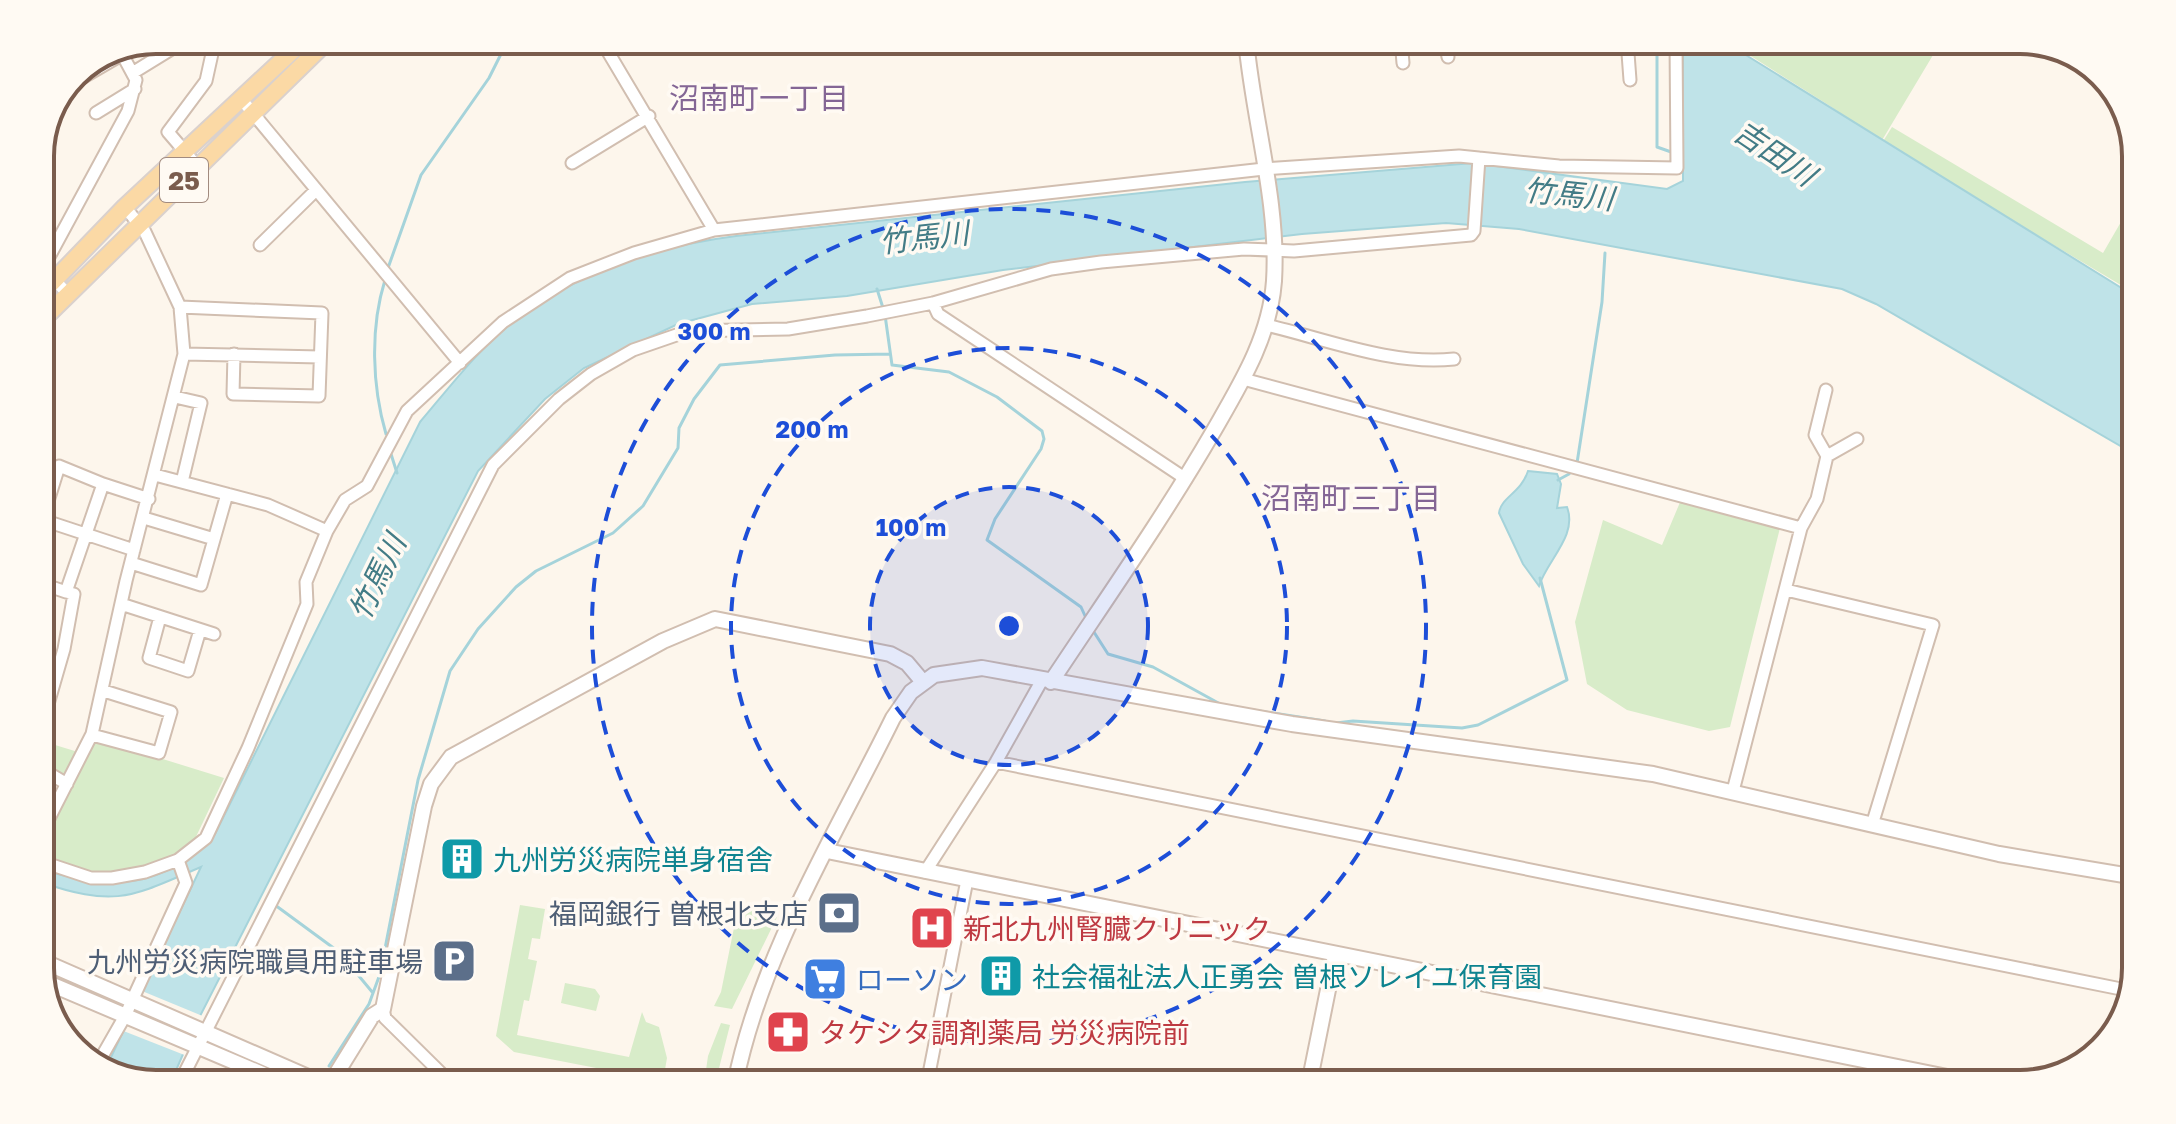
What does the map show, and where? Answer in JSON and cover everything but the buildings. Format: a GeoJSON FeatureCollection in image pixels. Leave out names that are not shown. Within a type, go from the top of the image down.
{"type":"FeatureCollection","features":[{"type":"Feature","properties":{"kind":"main road","name":"25"},"geometry":{"type":"LineString","coordinates":[[54,307],[198,167],[292,54]]}},
{"type":"Feature","properties":{"kind":"main road","name":"25"},"geometry":{"type":"LineString","coordinates":[[54,280],[125,207],[186,153],[311,54]]}},
{"type":"Feature","properties":{"kind":"street"},"geometry":{"type":"LineString","coordinates":[[134,72],[163,54]]}},
{"type":"Feature","properties":{"kind":"street"},"geometry":{"type":"LineString","coordinates":[[198,167],[168,132],[206,81],[212,54]]}},
{"type":"Feature","properties":{"kind":"street"},"geometry":{"type":"LineString","coordinates":[[610,54],[714,230]]}},
{"type":"Feature","properties":{"kind":"street"},"geometry":{"type":"LineString","coordinates":[[925,872],[1047,681],[1186,479],[1243,379],[1266,325],[1274,281],[1273,245],[1248,54]]}},
{"type":"Feature","properties":{"kind":"street"},"geometry":{"type":"LineString","coordinates":[[1402,54],[1403,63]]}},
{"type":"Feature","properties":{"kind":"street"},"geometry":{"type":"LineString","coordinates":[[1628,54],[1630,80]]}},
{"type":"Feature","properties":{"kind":"street"},"geometry":{"type":"LineString","coordinates":[[54,866],[91,878],[145,872],[178,860],[206,838],[248,748],[307,604],[306,582],[327,531],[345,500],[367,486],[407,411],[503,322],[570,278],[634,253],[714,230],[1264,172],[1479,160],[1559,166],[1677,168],[1676,54]]}},
{"type":"Feature","properties":{"kind":"street"},"geometry":{"type":"LineString","coordinates":[[54,248],[128,111],[135,89],[134,72],[125,59]]}},
{"type":"Feature","properties":{"kind":"street"},"geometry":{"type":"LineString","coordinates":[[96,113],[135,89]]}},
{"type":"Feature","properties":{"kind":"street"},"geometry":{"type":"LineString","coordinates":[[248,106],[315,191],[460,363]]}},
{"type":"Feature","properties":{"kind":"street"},"geometry":{"type":"LineString","coordinates":[[572,163],[649,116]]}},
{"type":"Feature","properties":{"kind":"street"},"geometry":{"type":"LineString","coordinates":[[186,1070],[487,475],[525,431],[591,374],[633,350],[688,331],[788,329],[884,313],[933,303],[1051,269],[1273,245],[1294,251],[1471,235],[1474,231],[1479,160]]}},
{"type":"Feature","properties":{"kind":"street"},"geometry":{"type":"LineString","coordinates":[[260,245],[315,191]]}},
{"type":"Feature","properties":{"kind":"street"},"geometry":{"type":"LineString","coordinates":[[54,809],[92,735],[134,550],[184,354],[180,307],[139,223],[125,207]]}},
{"type":"Feature","properties":{"kind":"street"},"geometry":{"type":"LineString","coordinates":[[54,282],[67,293]]}},
{"type":"Feature","properties":{"kind":"street"},"geometry":{"type":"LineString","coordinates":[[933,303],[938,314],[1186,479]]}},
{"type":"Feature","properties":{"kind":"street"},"geometry":{"type":"LineString","coordinates":[[180,307],[322,313],[319,396],[233,394],[234,354]]}},
{"type":"Feature","properties":{"kind":"street"},"geometry":{"type":"LineString","coordinates":[[1266,325],[1393,356],[1437,361],[1454,359]]}},
{"type":"Feature","properties":{"kind":"street"},"geometry":{"type":"LineString","coordinates":[[184,354],[320,357]]}},
{"type":"Feature","properties":{"kind":"street"},"geometry":{"type":"LineString","coordinates":[[1243,379],[1801,528]]}},
{"type":"Feature","properties":{"kind":"street"},"geometry":{"type":"LineString","coordinates":[[1733,791],[1801,528],[1817,499],[1827,456],[1815,435],[1826,390]]}},
{"type":"Feature","properties":{"kind":"street"},"geometry":{"type":"LineString","coordinates":[[175,397],[201,403],[182,482]]}},
{"type":"Feature","properties":{"kind":"street"},"geometry":{"type":"LineString","coordinates":[[1827,456],[1857,439]]}},
{"type":"Feature","properties":{"kind":"street"},"geometry":{"type":"LineString","coordinates":[[54,482],[59,466],[149,499]]}},
{"type":"Feature","properties":{"kind":"street"},"geometry":{"type":"LineString","coordinates":[[155,475],[268,505],[327,531]]}},
{"type":"Feature","properties":{"kind":"street"},"geometry":{"type":"LineString","coordinates":[[66,592],[103,484]]}},
{"type":"Feature","properties":{"kind":"street"},"geometry":{"type":"LineString","coordinates":[[131,563],[201,585],[227,494]]}},
{"type":"Feature","properties":{"kind":"street"},"geometry":{"type":"LineString","coordinates":[[144,518],[214,539]]}},
{"type":"Feature","properties":{"kind":"street"},"geometry":{"type":"LineString","coordinates":[[54,525],[134,550]]}},
{"type":"Feature","properties":{"kind":"street"},"geometry":{"type":"LineString","coordinates":[[54,588],[74,594],[54,682]]}},
{"type":"Feature","properties":{"kind":"street"},"geometry":{"type":"LineString","coordinates":[[1786,590],[1933,625],[1872,825]]}},
{"type":"Feature","properties":{"kind":"street"},"geometry":{"type":"LineString","coordinates":[[121,604],[214,634]]}},
{"type":"Feature","properties":{"kind":"street"},"geometry":{"type":"LineString","coordinates":[[160,617],[149,658],[175,667],[188,671],[200,630]]}},
{"type":"Feature","properties":{"kind":"street"},"geometry":{"type":"LineString","coordinates":[[438,1070],[385,1018],[383,1009],[424,806],[431,784],[451,757],[663,641],[715,619],[890,654],[907,663],[923,682]]}},
{"type":"Feature","properties":{"kind":"street"},"geometry":{"type":"LineString","coordinates":[[739,1070],[756,1005],[795,912],[901,704],[923,682],[946,671],[982,668],[1292,724],[1653,774],[1999,854],[2122,875]]}},
{"type":"Feature","properties":{"kind":"street"},"geometry":{"type":"LineString","coordinates":[[92,735],[159,753],[171,712],[104,691]]}},
{"type":"Feature","properties":{"kind":"street"},"geometry":{"type":"LineString","coordinates":[[996,762],[2120,989]]}},
{"type":"Feature","properties":{"kind":"street"},"geometry":{"type":"LineString","coordinates":[[54,776],[67,784]]}},
{"type":"Feature","properties":{"kind":"street"},"geometry":{"type":"LineString","coordinates":[[827,851],[1912,1070]]}},
{"type":"Feature","properties":{"kind":"street"},"geometry":{"type":"LineString","coordinates":[[103,1055],[126,1016],[186,883],[178,860]]}},
{"type":"Feature","properties":{"kind":"street"},"geometry":{"type":"LineString","coordinates":[[930,1070],[967,880]]}},
{"type":"Feature","properties":{"kind":"street"},"geometry":{"type":"LineString","coordinates":[[1312,1070],[1335,955]]}},
{"type":"Feature","properties":{"kind":"street"},"geometry":{"type":"LineString","coordinates":[[54,966],[292,1070]]}},
{"type":"Feature","properties":{"kind":"street"},"geometry":{"type":"LineString","coordinates":[[56,986],[254,1070]]}},
{"type":"Feature","properties":{"kind":"street"},"geometry":{"type":"LineString","coordinates":[[339,1070],[372,1016],[383,1009]]}},
{"type":"Feature","properties":{"kind":"green space"},"geometry":{"type":"Polygon","coordinates":[[[1748,54],[1934,54],[1881,142],[1748,54]]]}},
{"type":"Feature","properties":{"kind":"green space"},"geometry":{"type":"Polygon","coordinates":[[[1892,127],[2103,253],[2122,220],[2122,286],[1882,143],[1892,127]]]}},
{"type":"Feature","properties":{"kind":"green space"},"geometry":{"type":"Polygon","coordinates":[[[1681,500],[1780,528],[1730,727],[1709,731],[1627,710],[1587,684],[1575,622],[1603,520],[1662,545],[1681,500]]]}},
{"type":"Feature","properties":{"kind":"green space"},"geometry":{"type":"Polygon","coordinates":[[[95,738],[224,778],[193,843],[177,855],[144,870],[93,875],[54,861],[54,816],[91,740],[95,738]]]}},
{"type":"Feature","properties":{"kind":"green space"},"geometry":{"type":"Polygon","coordinates":[[[54,745],[78,752],[65,779],[54,772],[54,745]]]}},
{"type":"Feature","properties":{"kind":"green space"},"geometry":{"type":"Polygon","coordinates":[[[739,903],[764,907],[777,917],[732,1009],[714,1006],[721,992],[739,903]]]}},
{"type":"Feature","properties":{"kind":"green space"},"geometry":{"type":"Polygon","coordinates":[[[520,905],[545,909],[540,939],[532,938],[528,959],[537,961],[529,1001],[524,1000],[517,1035],[629,1057],[642,1012],[646,1022],[659,1027],[667,1058],[665,1070],[606,1070],[514,1052],[496,1036],[520,905]]]}},
{"type":"Feature","properties":{"kind":"green space"},"geometry":{"type":"Polygon","coordinates":[[[565,983],[595,989],[600,996],[596,1011],[561,1003],[565,983]]]}},
{"type":"Feature","properties":{"kind":"green space"},"geometry":{"type":"Polygon","coordinates":[[[721,1023],[730,1025],[719,1070],[706,1070],[721,1023]]]}},
{"type":"Feature","properties":{"kind":"water"},"geometry":{"type":"Polygon","coordinates":[[[1683,54],[1744,54],[2122,288],[2122,447],[1876,304],[1842,289],[1519,229],[1446,223],[1302,234],[1003,270],[847,296],[752,304],[678,324],[584,368],[545,399],[478,471],[198,1020],[176,1070],[129,1067],[110,1059],[201,867],[140,892],[106,897],[54,886],[54,873],[112,882],[155,876],[195,853],[215,834],[420,422],[464,370],[511,323],[562,290],[618,264],[647,255],[736,236],[1245,182],[1473,163],[1667,189],[1683,181],[1683,54]]]}},
{"type":"Feature","properties":{"kind":"water"},"geometry":{"type":"Polygon","coordinates":[[[1528,471],[1557,474],[1561,484],[1557,508],[1567,507],[1569,518],[1565,538],[1539,586],[1523,564],[1499,513],[1528,471]]]}},
{"type":"Feature","properties":{"kind":"pier"},"geometry":{"type":"Polygon","coordinates":[[[142,991],[205,1017],[187,1056],[121,1030],[142,991]]]}},
{"type":"Feature","properties":{"kind":"waterway"},"geometry":{"type":"LineString","coordinates":[[388,268],[421,175],[489,78],[501,54]]}},
{"type":"Feature","properties":{"kind":"waterway"},"geometry":{"type":"LineString","coordinates":[[1657,54],[1657,147],[1674,153]]}},
{"type":"Feature","properties":{"kind":"waterway"},"geometry":{"type":"LineString","coordinates":[[1577,463],[1602,302],[1605,253]]}},
{"type":"Feature","properties":{"kind":"waterway"},"geometry":{"type":"LineString","coordinates":[[385,280],[377,318],[375,357],[378,396],[386,434]]}},
{"type":"Feature","properties":{"kind":"waterway"},"geometry":{"type":"LineString","coordinates":[[877,289],[883,308]]}},
{"type":"Feature","properties":{"kind":"waterway"},"geometry":{"type":"LineString","coordinates":[[885,315],[892,365],[949,372],[997,397],[1042,431],[1044,439],[1041,449],[995,519],[987,540],[1081,607],[1086,618]]}},
{"type":"Feature","properties":{"kind":"waterway"},"geometry":{"type":"LineString","coordinates":[[329,1066],[369,1004],[380,974],[418,780],[450,671],[478,629],[516,587],[536,571],[613,533],[643,506],[678,448],[679,428],[694,399],[720,365],[835,355],[890,354]]}},
{"type":"Feature","properties":{"kind":"waterway"},"geometry":{"type":"LineString","coordinates":[[391,454],[397,473]]}},
{"type":"Feature","properties":{"kind":"waterway"},"geometry":{"type":"LineString","coordinates":[[1558,480],[1569,474]]}},
{"type":"Feature","properties":{"kind":"waterway"},"geometry":{"type":"LineString","coordinates":[[1336,723],[1353,721],[1462,728],[1478,725],[1567,680],[1540,578]]}},
{"type":"Feature","properties":{"kind":"waterway"},"geometry":{"type":"LineString","coordinates":[[1092,629],[1108,654],[1153,667],[1222,705]]}},
{"type":"Feature","properties":{"kind":"waterway"},"geometry":{"type":"LineString","coordinates":[[1253,710],[1325,721]]}},
{"type":"Feature","properties":{"kind":"waterway"},"geometry":{"type":"LineString","coordinates":[[275,905],[339,952],[373,993]]}},
{"type":"Feature","properties":{"kind":"place","name":"九州労災病院単身宿舎"},"geometry":{"type":"Point","coordinates":[462,859]}},
{"type":"Feature","properties":{"kind":"place","name":"福岡銀行 曽根北支店"},"geometry":{"type":"Point","coordinates":[839,913]}},
{"type":"Feature","properties":{"kind":"place","name":"新北九州腎臓クリニック"},"geometry":{"type":"Point","coordinates":[932,928]}},
{"type":"Feature","properties":{"kind":"place","name":"九州労災病院職員用駐車場"},"geometry":{"type":"Point","coordinates":[454,961]}},
{"type":"Feature","properties":{"kind":"place","name":"社会福祉法人正勇会 曽根ソレイユ保育園"},"geometry":{"type":"Point","coordinates":[1001,976]}},
{"type":"Feature","properties":{"kind":"place","name":"ローソン"},"geometry":{"type":"Point","coordinates":[825,979]}},
{"type":"Feature","properties":{"kind":"place","name":"タケシタ調剤薬局 労災病院前"},"geometry":{"type":"Point","coordinates":[788,1032]}},
{"type":"Feature","properties":{"kind":"district","name":"沼南町一丁目"},"geometry":{"type":"Point","coordinates":[759,98]}},
{"type":"Feature","properties":{"kind":"district","name":"沼南町三丁目"},"geometry":{"type":"Point","coordinates":[1351,498]}},
{"type":"Feature","properties":{"kind":"water label","name":"吉田川"},"geometry":{"type":"Point","coordinates":[1775,153]}},
{"type":"Feature","properties":{"kind":"water label","name":"竹馬川"},"geometry":{"type":"Point","coordinates":[1569,194]}},
{"type":"Feature","properties":{"kind":"water label","name":"竹馬川"},"geometry":{"type":"Point","coordinates":[924,237]}},
{"type":"Feature","properties":{"kind":"water label","name":"竹馬川"},"geometry":{"type":"Point","coordinates":[377,577]}}]}
